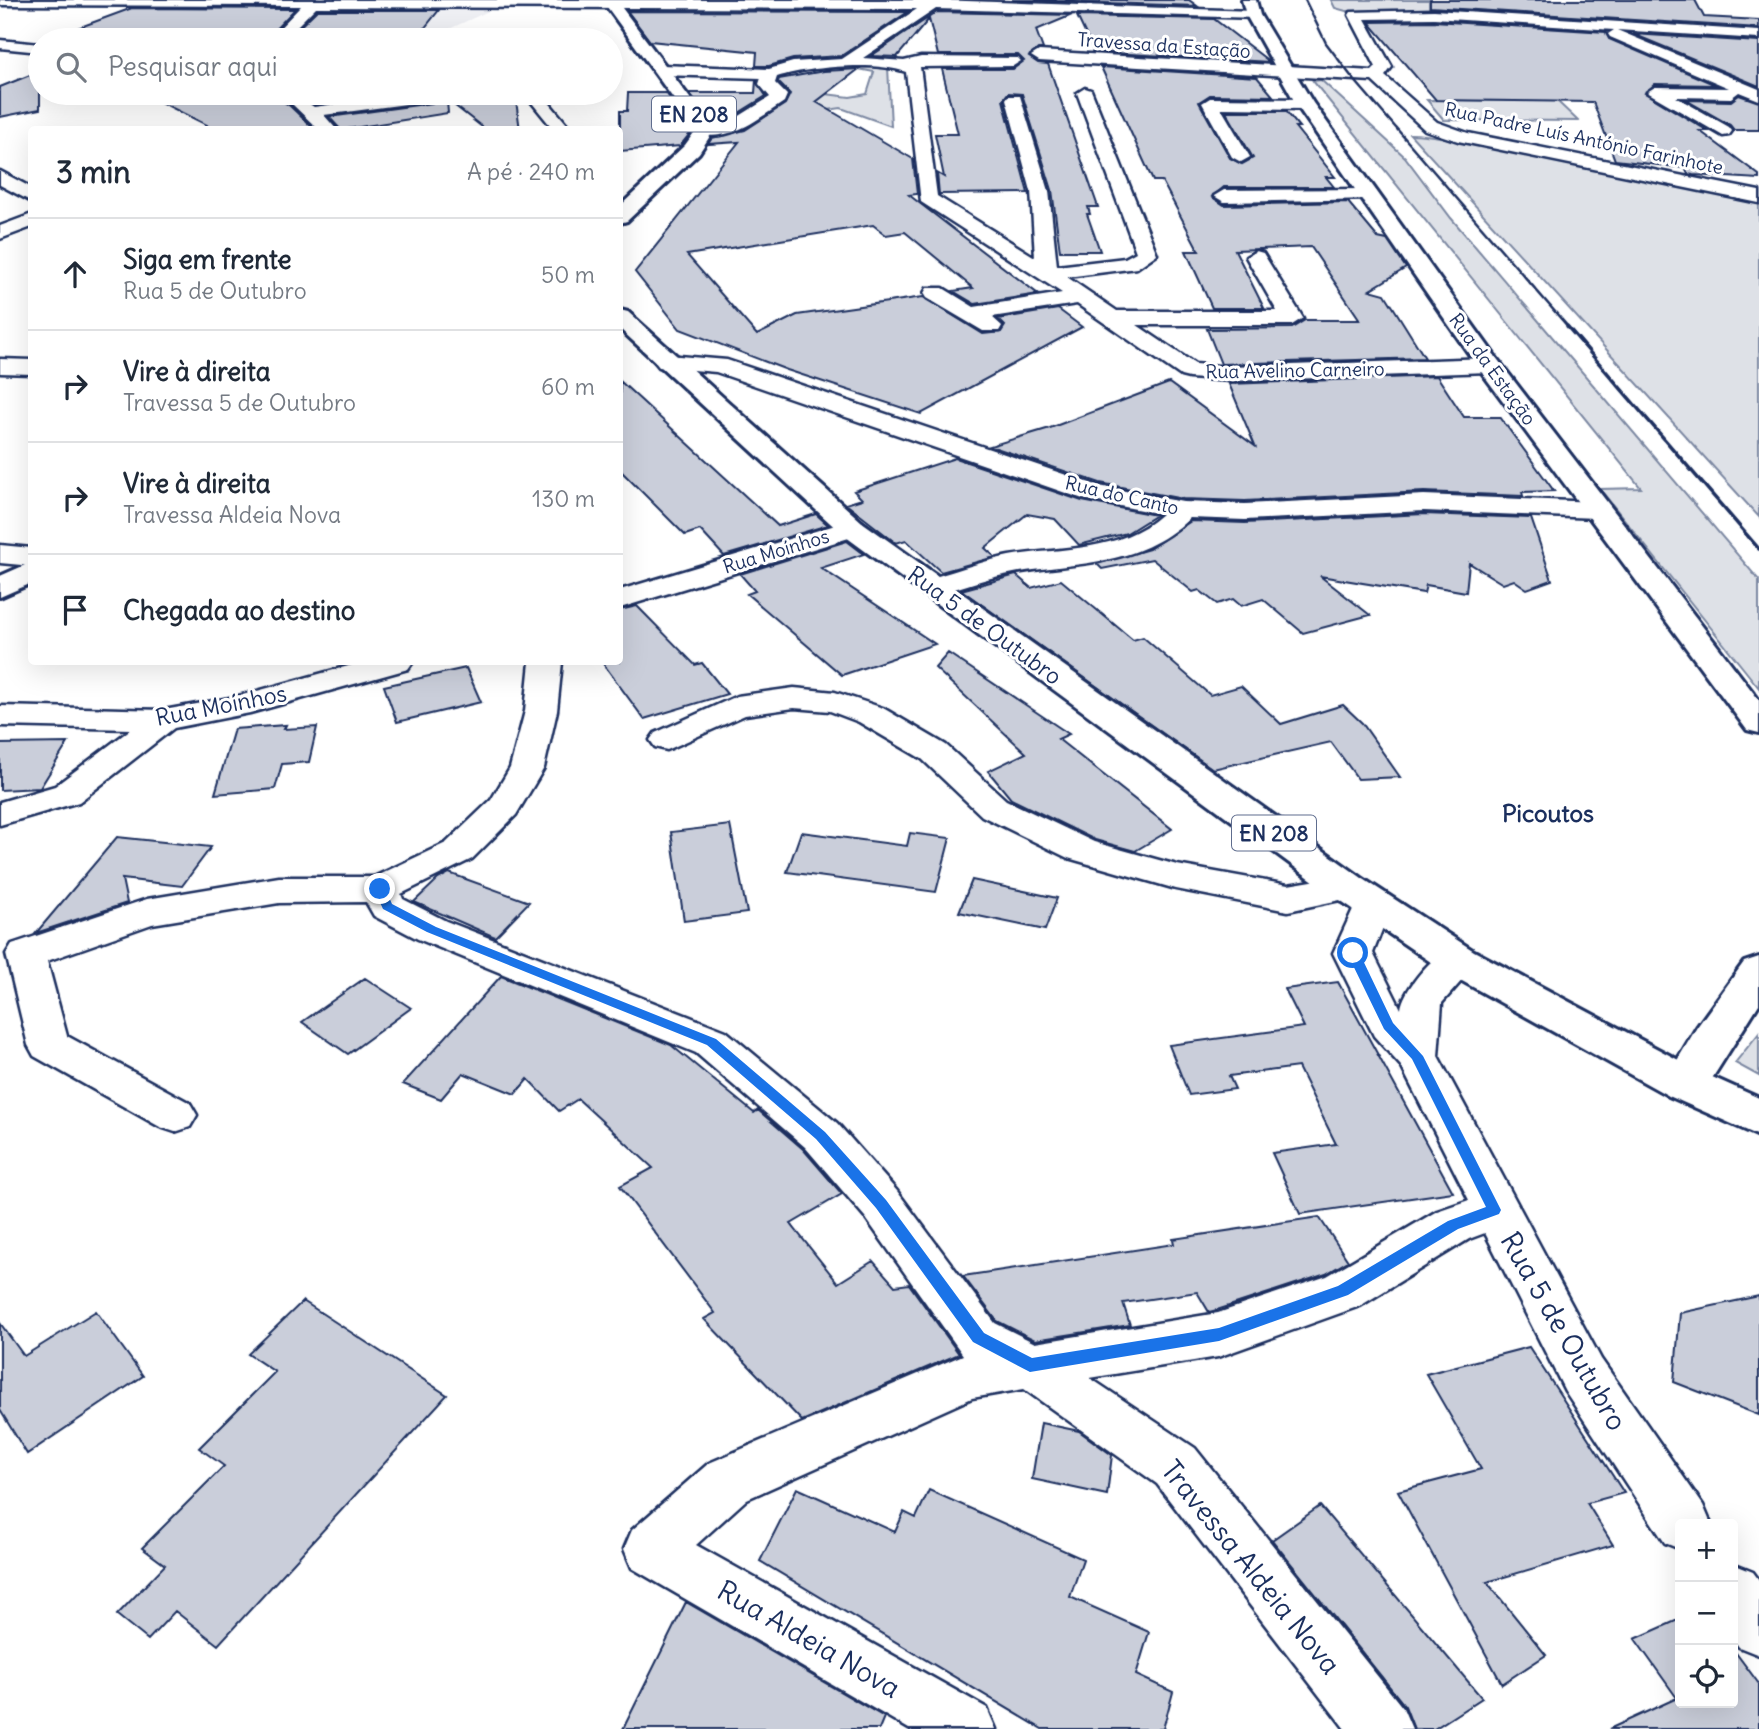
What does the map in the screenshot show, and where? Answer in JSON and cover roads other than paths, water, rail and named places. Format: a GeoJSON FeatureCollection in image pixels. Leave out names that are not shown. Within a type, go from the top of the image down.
{"type":"FeatureCollection","features":[{"type":"Feature","properties":{"kind":"main road","name":"EN 208"},"geometry":{"type":"LineString","coordinates":[[610,1],[705,130],[692,149],[623,213]]}},
{"type":"Feature","properties":{"kind":"main road","name":"Rua da Estação"},"geometry":{"type":"LineString","coordinates":[[1251,8],[1305,104],[1489,365],[1759,723]]}},
{"type":"Feature","properties":{"kind":"main road","name":"Rua 5 de Outubro"},"geometry":{"type":"LineString","coordinates":[[623,320],[852,528],[1361,895],[1459,961],[1685,1084],[1759,1118]]}},
{"type":"Feature","properties":{"kind":"main road"},"geometry":{"type":"LineString","coordinates":[[0,588],[28,573]]}},
{"type":"Feature","properties":{"kind":"main road"},"geometry":{"type":"LineString","coordinates":[[1685,1084],[1712,1038],[1759,972]]}},
{"type":"Feature","properties":{"kind":"street"},"geometry":{"type":"LineString","coordinates":[[0,1],[931,2],[1251,8]]}},
{"type":"Feature","properties":{"kind":"street"},"geometry":{"type":"LineString","coordinates":[[287,28],[314,1]]}},
{"type":"Feature","properties":{"kind":"street"},"geometry":{"type":"LineString","coordinates":[[846,63],[931,2]]}},
{"type":"Feature","properties":{"kind":"street"},"geometry":{"type":"LineString","coordinates":[[1376,76],[1384,67],[1356,15],[1434,14],[1759,35]]}},
{"type":"Feature","properties":{"kind":"street"},"geometry":{"type":"LineString","coordinates":[[1593,24],[1756,94]]}},
{"type":"Feature","properties":{"kind":"street"},"geometry":{"type":"LineString","coordinates":[[0,44],[28,47]]}},
{"type":"Feature","properties":{"kind":"street","name":"Travessa da Estação"},"geometry":{"type":"LineString","coordinates":[[1039,55],[1287,74],[1376,76]]}},
{"type":"Feature","properties":{"kind":"street"},"geometry":{"type":"LineString","coordinates":[[662,70],[770,74],[793,67],[846,63],[906,65],[921,62],[1013,61]]}},
{"type":"Feature","properties":{"kind":"street","name":"Rua Avelino Carneiro"},"geometry":{"type":"LineString","coordinates":[[906,65],[914,69],[928,198],[1047,273],[1189,371],[1231,374],[1489,365]]}},
{"type":"Feature","properties":{"kind":"street"},"geometry":{"type":"LineString","coordinates":[[705,130],[734,127],[778,99],[779,95],[767,84],[770,74]]}},
{"type":"Feature","properties":{"kind":"street","name":"Rua Padre Luís António Farinhote"},"geometry":{"type":"LineString","coordinates":[[1376,76],[1431,126],[1464,137],[1759,197]]}},
{"type":"Feature","properties":{"kind":"street"},"geometry":{"type":"LineString","coordinates":[[1723,131],[1656,92],[1756,94]]}},
{"type":"Feature","properties":{"kind":"street"},"geometry":{"type":"LineString","coordinates":[[1014,99],[1040,191],[1047,273],[1130,264],[1147,254],[1085,93]]}},
{"type":"Feature","properties":{"kind":"street"},"geometry":{"type":"LineString","coordinates":[[1241,157],[1210,103],[1305,104]]}},
{"type":"Feature","properties":{"kind":"street"},"geometry":{"type":"LineString","coordinates":[[300,105],[326,126]]}},
{"type":"Feature","properties":{"kind":"street"},"geometry":{"type":"LineString","coordinates":[[311,112],[363,105]]}},
{"type":"Feature","properties":{"kind":"street"},"geometry":{"type":"LineString","coordinates":[[542,105],[561,126]]}},
{"type":"Feature","properties":{"kind":"street"},"geometry":{"type":"LineString","coordinates":[[0,177],[28,194]]}},
{"type":"Feature","properties":{"kind":"street"},"geometry":{"type":"LineString","coordinates":[[1224,196],[1369,195]]}},
{"type":"Feature","properties":{"kind":"street"},"geometry":{"type":"LineString","coordinates":[[0,233],[28,222]]}},
{"type":"Feature","properties":{"kind":"street"},"geometry":{"type":"LineString","coordinates":[[0,239],[28,240]]}},
{"type":"Feature","properties":{"kind":"street"},"geometry":{"type":"LineString","coordinates":[[1111,318],[1292,318],[1256,257]]}},
{"type":"Feature","properties":{"kind":"street"},"geometry":{"type":"LineString","coordinates":[[935,293],[997,330]]}},
{"type":"Feature","properties":{"kind":"street"},"geometry":{"type":"LineString","coordinates":[[971,314],[1079,297]]}},
{"type":"Feature","properties":{"kind":"street","name":"Rua do Canto"},"geometry":{"type":"LineString","coordinates":[[667,362],[719,365],[1093,493],[1183,510],[1245,512],[1424,503],[1596,510]]}},
{"type":"Feature","properties":{"kind":"street"},"geometry":{"type":"LineString","coordinates":[[0,366],[28,367]]}},
{"type":"Feature","properties":{"kind":"street"},"geometry":{"type":"LineString","coordinates":[[931,587],[1009,565],[1079,558],[1135,547],[1166,529],[1183,510]]}},
{"type":"Feature","properties":{"kind":"street","name":"Rua Moínhos"},"geometry":{"type":"LineString","coordinates":[[623,598],[852,528]]}},
{"type":"Feature","properties":{"kind":"street"},"geometry":{"type":"LineString","coordinates":[[0,554],[28,557]]}},
{"type":"Feature","properties":{"kind":"street","name":"Rua Moínhos"},"geometry":{"type":"LineString","coordinates":[[0,716],[164,720],[237,706],[386,665]]}},
{"type":"Feature","properties":{"kind":"street"},"geometry":{"type":"LineString","coordinates":[[175,1115],[48,1045],[13,958],[148,912],[279,890],[380,889],[459,851],[504,807],[527,768],[541,711],[545,665]]}},
{"type":"Feature","properties":{"kind":"street"},"geometry":{"type":"LineString","coordinates":[[667,740],[737,706],[794,698],[835,702],[871,715],[934,752],[994,808],[1081,850],[1176,877],[1288,898],[1361,895]]}},
{"type":"Feature","properties":{"kind":"street"},"geometry":{"type":"LineString","coordinates":[[0,814],[67,793],[164,720]]}},
{"type":"Feature","properties":{"kind":"street","name":"Travessa Aldeia Nova"},"geometry":{"type":"LineString","coordinates":[[380,889],[387,906],[432,930],[711,1042],[821,1135],[881,1204],[978,1338],[1030,1365],[1176,1466],[1382,1729]]}},
{"type":"Feature","properties":{"kind":"street","name":"Rua 5 de Outubro"},"geometry":{"type":"LineString","coordinates":[[1361,895],[1353,953],[1388,1025],[1417,1056],[1494,1210],[1583,1375],[1681,1519]]}},
{"type":"Feature","properties":{"kind":"street"},"geometry":{"type":"LineString","coordinates":[[1417,1056],[1422,998],[1459,961]]}},
{"type":"Feature","properties":{"kind":"street"},"geometry":{"type":"LineString","coordinates":[[1030,1365],[1219,1335],[1343,1291],[1453,1225],[1494,1210]]}},
{"type":"Feature","properties":{"kind":"street","name":"Rua Aldeia Nova"},"geometry":{"type":"LineString","coordinates":[[966,1729],[652,1549],[729,1481],[967,1376],[1030,1365]]}},
{"type":"Feature","properties":{"kind":"street"},"geometry":{"type":"LineString","coordinates":[[1738,1599],[1759,1626]]}},
{"type":"Feature","properties":{"kind":"railway"},"geometry":{"type":"LineString","coordinates":[[1305,0],[1326,43],[1351,76],[1569,328]]}},
{"type":"Feature","properties":{"kind":"railway"},"geometry":{"type":"LineString","coordinates":[[1567,326],[1759,549]]}},
{"type":"Feature","properties":{"kind":"district","name":"Picoutos"},"geometry":{"type":"Point","coordinates":[1548,813]}}]}
